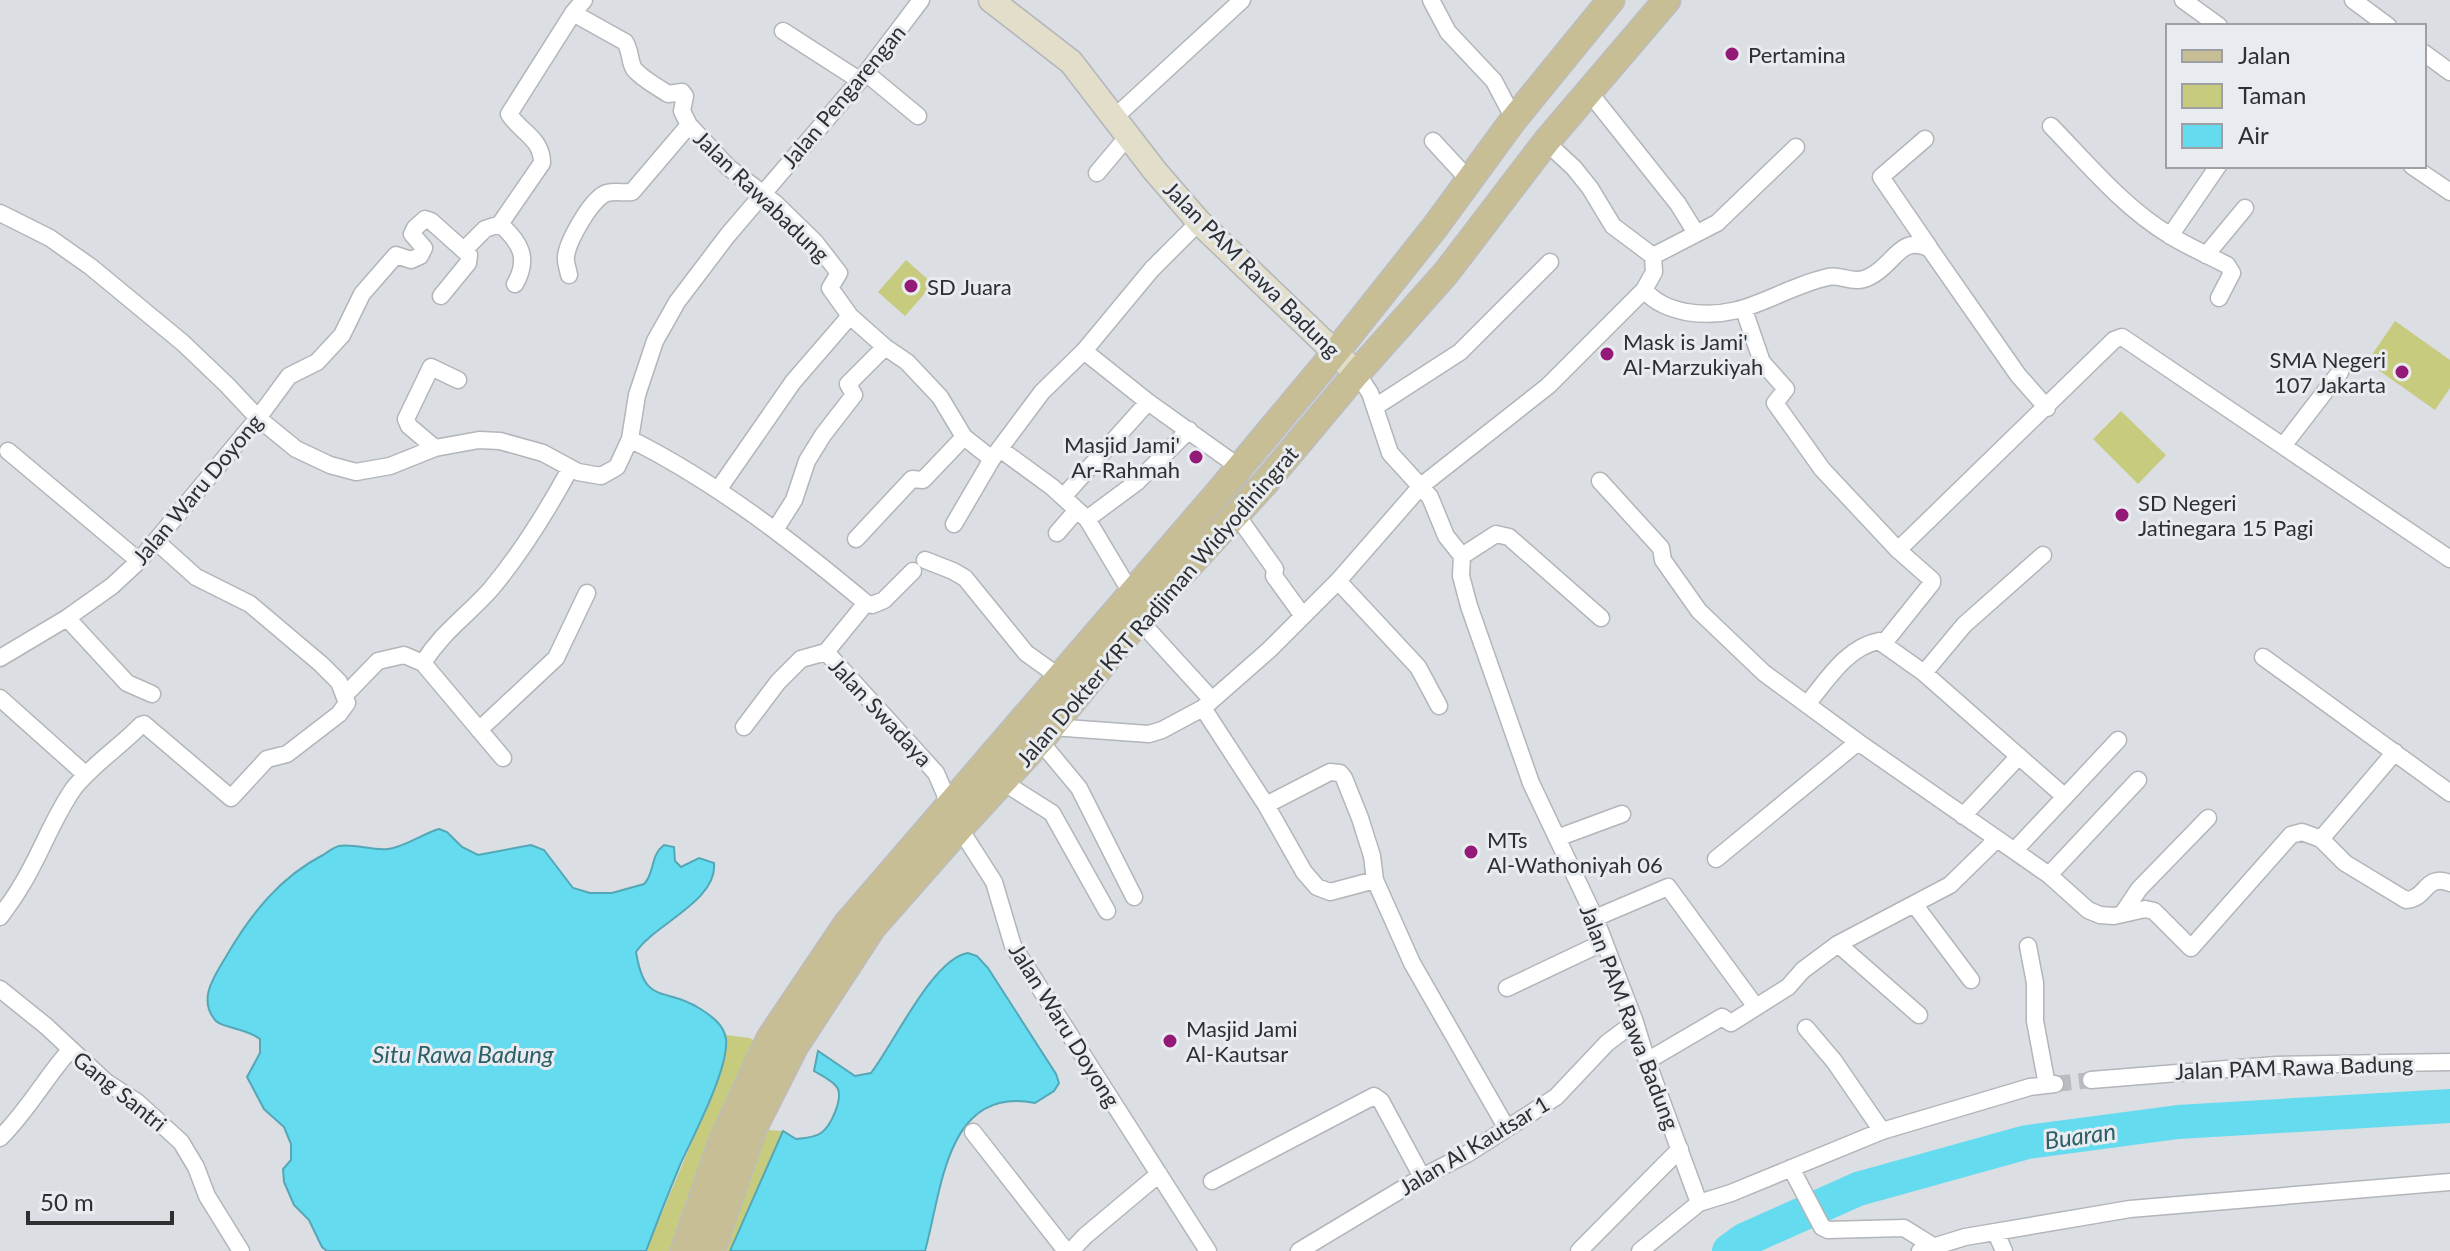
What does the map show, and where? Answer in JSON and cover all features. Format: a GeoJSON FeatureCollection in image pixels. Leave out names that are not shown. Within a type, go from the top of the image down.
{"type":"FeatureCollection","features":[{"type":"Feature","properties":{"kind":"main road","name":"Jalan Dokter KRT Radjiman Widyodiningrat"},"geometry":{"type":"LineString","coordinates":[[711,1251],[753,1129],[795,1046],[872,928],[1058,676],[1335,353],[1514,119],[1611,0]]}},
{"type":"Feature","properties":{"kind":"main road","name":"Jalan Dokter KRT Radjiman Widyodiningrat"},"geometry":{"type":"LineString","coordinates":[[684,1251],[722,1142],[770,1038],[846,925],[953,818],[1003,782],[1046,734],[1139,620],[1236,514],[1446,273],[1546,142],[1667,0]]}},
{"type":"Feature","properties":{"kind":"street","name":"Jalan Pengarengan"},"geometry":{"type":"LineString","coordinates":[[630,439],[637,395],[663,324],[699,271],[862,76],[921,0]]}},
{"type":"Feature","properties":{"kind":"street","name":"Jalan PAM Rawa Badung"},"geometry":{"type":"LineString","coordinates":[[991,0],[1071,62],[1199,222],[1357,373],[1370,393],[1390,453],[1430,497],[1446,536],[1462,556],[1461,576],[1469,606],[1531,783],[1595,918],[1699,1203]]}},
{"type":"Feature","properties":{"kind":"street"},"geometry":{"type":"LineString","coordinates":[[1097,173],[1121,127],[1242,0]]}},
{"type":"Feature","properties":{"kind":"street"},"geometry":{"type":"LineString","coordinates":[[1431,0],[1448,32],[1494,81],[1514,119]]}},
{"type":"Feature","properties":{"kind":"street"},"geometry":{"type":"LineString","coordinates":[[2183,0],[2216,24]]}},
{"type":"Feature","properties":{"kind":"street"},"geometry":{"type":"LineString","coordinates":[[2353,0],[2385,24]]}},
{"type":"Feature","properties":{"kind":"street"},"geometry":{"type":"LineString","coordinates":[[441,296],[468,263],[469,255],[465,249],[485,229],[500,224],[542,163],[535,140],[509,114],[578,7]]}},
{"type":"Feature","properties":{"kind":"street","name":"Jalan Rawabadung"},"geometry":{"type":"LineString","coordinates":[[578,7],[625,42],[636,71],[668,94],[682,92],[685,96],[682,111],[689,125],[728,167],[775,203],[815,242],[839,273],[830,288],[850,316],[907,362],[940,397],[964,437],[1063,497],[1082,514],[1121,574],[1129,595]]}},
{"type":"Feature","properties":{"kind":"street"},"geometry":{"type":"LineString","coordinates":[[783,31],[862,76],[918,116]]}},
{"type":"Feature","properties":{"kind":"street"},"geometry":{"type":"LineString","coordinates":[[2426,54],[2450,72]]}},
{"type":"Feature","properties":{"kind":"street"},"geometry":{"type":"LineString","coordinates":[[1589,92],[1678,204],[1696,233]]}},
{"type":"Feature","properties":{"kind":"street"},"geometry":{"type":"LineString","coordinates":[[569,275],[566,258],[570,242],[585,215],[601,196],[632,192],[689,125]]}},
{"type":"Feature","properties":{"kind":"street"},"geometry":{"type":"LineString","coordinates":[[2051,126],[2112,188],[2170,236],[2231,269],[2232,273],[2219,298]]}},
{"type":"Feature","properties":{"kind":"street"},"geometry":{"type":"LineString","coordinates":[[1925,139],[1881,177],[2018,375],[2047,408]]}},
{"type":"Feature","properties":{"kind":"street"},"geometry":{"type":"LineString","coordinates":[[1433,141],[1469,180]]}},
{"type":"Feature","properties":{"kind":"street"},"geometry":{"type":"LineString","coordinates":[[1046,734],[1149,734],[1162,730],[1207,704],[1338,581],[1421,486],[1548,386],[1644,290],[1654,272],[1653,256],[1613,226],[1590,188],[1546,142]]}},
{"type":"Feature","properties":{"kind":"street"},"geometry":{"type":"LineString","coordinates":[[1653,256],[1717,223],[1796,147]]}},
{"type":"Feature","properties":{"kind":"street"},"geometry":{"type":"LineString","coordinates":[[2170,236],[2217,168]]}},
{"type":"Feature","properties":{"kind":"street"},"geometry":{"type":"LineString","coordinates":[[2415,168],[2450,192]]}},
{"type":"Feature","properties":{"kind":"street"},"geometry":{"type":"LineString","coordinates":[[2206,255],[2245,208]]}},
{"type":"Feature","properties":{"kind":"street"},"geometry":{"type":"LineString","coordinates":[[0,213],[50,238],[91,267],[183,343],[258,418],[296,449],[330,465],[356,472],[390,466],[435,448],[479,440],[500,441],[543,453],[570,469],[601,476],[617,467],[630,439],[718,490],[775,530],[866,603],[872,605],[884,600],[919,565],[953,571],[965,578],[1026,653],[1058,676]]}},
{"type":"Feature","properties":{"kind":"street","name":"Jalan Waru Doyong"},"geometry":{"type":"LineString","coordinates":[[0,658],[67,618],[112,586],[139,561],[289,376],[317,362],[342,335],[362,294],[393,256],[401,255],[411,260],[423,252],[424,248],[412,234],[425,219],[465,249]]}},
{"type":"Feature","properties":{"kind":"street"},"geometry":{"type":"LineString","coordinates":[[954,524],[996,454],[1042,392],[1084,351],[1152,269],[1199,222]]}},
{"type":"Feature","properties":{"kind":"street"},"geometry":{"type":"LineString","coordinates":[[500,224],[522,249],[521,275],[515,284]]}},
{"type":"Feature","properties":{"kind":"street"},"geometry":{"type":"LineString","coordinates":[[1644,290],[1656,302],[1677,310],[1710,314],[1744,310],[1831,276],[1849,281],[1869,277],[1908,244],[1918,243],[1930,249]]}},
{"type":"Feature","properties":{"kind":"street"},"geometry":{"type":"LineString","coordinates":[[1375,407],[1460,352],[1550,262]]}},
{"type":"Feature","properties":{"kind":"street"},"geometry":{"type":"LineString","coordinates":[[1744,310],[1762,362],[1786,390],[1775,399],[1775,403],[1822,469],[1898,550],[1932,580],[1884,643]]}},
{"type":"Feature","properties":{"kind":"street"},"geometry":{"type":"LineString","coordinates":[[718,490],[793,382],[850,316]]}},
{"type":"Feature","properties":{"kind":"street"},"geometry":{"type":"LineString","coordinates":[[1898,550],[2114,340],[2122,337],[2450,559]]}},
{"type":"Feature","properties":{"kind":"street"},"geometry":{"type":"LineString","coordinates":[[775,530],[794,500],[807,461],[854,395],[848,384],[885,347]]}},
{"type":"Feature","properties":{"kind":"street"},"geometry":{"type":"LineString","coordinates":[[1084,351],[1148,402],[1239,467]]}},
{"type":"Feature","properties":{"kind":"street"},"geometry":{"type":"LineString","coordinates":[[435,448],[409,426],[406,419],[431,367],[458,380]]}},
{"type":"Feature","properties":{"kind":"street"},"geometry":{"type":"LineString","coordinates":[[2283,446],[2340,372]]}},
{"type":"Feature","properties":{"kind":"street"},"geometry":{"type":"LineString","coordinates":[[1063,497],[1148,402]]}},
{"type":"Feature","properties":{"kind":"street"},"geometry":{"type":"LineString","coordinates":[[1057,533],[1082,514],[1137,482],[1189,430]]}},
{"type":"Feature","properties":{"kind":"street"},"geometry":{"type":"LineString","coordinates":[[856,539],[912,479],[922,481],[964,437]]}},
{"type":"Feature","properties":{"kind":"street"},"geometry":{"type":"LineString","coordinates":[[8,451],[139,561]]}},
{"type":"Feature","properties":{"kind":"street"},"geometry":{"type":"LineString","coordinates":[[423,663],[433,646],[487,593],[519,554],[570,469]]}},
{"type":"Feature","properties":{"kind":"street"},"geometry":{"type":"LineString","coordinates":[[1600,481],[1661,548],[1663,560],[1699,611],[1764,673],[2015,850],[2088,910],[2100,915],[2145,909],[2154,911],[2191,948],[2291,835],[2302,832],[2321,839],[2345,863],[2406,900],[2415,899],[2439,879],[2450,883]]}},
{"type":"Feature","properties":{"kind":"street"},"geometry":{"type":"LineString","coordinates":[[1236,514],[1275,569],[1274,576],[1303,616]]}},
{"type":"Feature","properties":{"kind":"street"},"geometry":{"type":"LineString","coordinates":[[1462,556],[1496,534],[1509,537],[1601,618]]}},
{"type":"Feature","properties":{"kind":"street"},"geometry":{"type":"LineString","coordinates":[[0,917],[21,887],[54,818],[85,774],[144,724],[231,798],[267,759],[287,754],[339,714],[347,703],[339,682],[321,664],[250,604],[196,577],[157,542]]}},
{"type":"Feature","properties":{"kind":"street"},"geometry":{"type":"LineString","coordinates":[[1924,673],[1964,625],[2043,555]]}},
{"type":"Feature","properties":{"kind":"street"},"geometry":{"type":"LineString","coordinates":[[1338,581],[1418,667],[1439,706]]}},
{"type":"Feature","properties":{"kind":"street"},"geometry":{"type":"LineString","coordinates":[[479,730],[556,658],[587,593]]}},
{"type":"Feature","properties":{"kind":"street","name":"Jalan Swadaya"},"geometry":{"type":"LineString","coordinates":[[866,603],[826,652],[930,763],[953,818]]}},
{"type":"Feature","properties":{"kind":"street"},"geometry":{"type":"LineString","coordinates":[[67,618],[127,683],[152,694]]}},
{"type":"Feature","properties":{"kind":"street"},"geometry":{"type":"LineString","coordinates":[[1139,620],[1207,704],[1304,872],[1317,887],[1330,892],[1375,880]]}},
{"type":"Feature","properties":{"kind":"street"},"geometry":{"type":"LineString","coordinates":[[1808,703],[1846,659],[1866,645],[1879,641],[1924,673],[2064,796]]}},
{"type":"Feature","properties":{"kind":"street"},"geometry":{"type":"LineString","coordinates":[[744,727],[778,682],[801,659],[826,652]]}},
{"type":"Feature","properties":{"kind":"street"},"geometry":{"type":"LineString","coordinates":[[346,694],[378,661],[404,655],[423,663],[503,758]]}},
{"type":"Feature","properties":{"kind":"street"},"geometry":{"type":"LineString","coordinates":[[2263,657],[2450,793]]}},
{"type":"Feature","properties":{"kind":"street"},"geometry":{"type":"LineString","coordinates":[[0,698],[85,774]]}},
{"type":"Feature","properties":{"kind":"street"},"geometry":{"type":"LineString","coordinates":[[1046,734],[1079,788],[1134,897]]}},
{"type":"Feature","properties":{"kind":"street"},"geometry":{"type":"LineString","coordinates":[[2015,850],[2118,740]]}},
{"type":"Feature","properties":{"kind":"street"},"geometry":{"type":"LineString","coordinates":[[1716,859],[1858,742]]}},
{"type":"Feature","properties":{"kind":"street"},"geometry":{"type":"LineString","coordinates":[[2321,839],[2395,752]]}},
{"type":"Feature","properties":{"kind":"street"},"geometry":{"type":"LineString","coordinates":[[1963,816],[2019,756]]}},
{"type":"Feature","properties":{"kind":"street"},"geometry":{"type":"LineString","coordinates":[[1266,805],[1330,772],[1340,773],[1360,818],[1372,856],[1375,880],[1412,963],[1506,1127]]}},
{"type":"Feature","properties":{"kind":"street"},"geometry":{"type":"LineString","coordinates":[[2049,875],[2138,780]]}},
{"type":"Feature","properties":{"kind":"street"},"geometry":{"type":"LineString","coordinates":[[1003,782],[1052,813],[1107,911]]}},
{"type":"Feature","properties":{"kind":"street"},"geometry":{"type":"LineString","coordinates":[[1557,838],[1622,814]]}},
{"type":"Feature","properties":{"kind":"street","name":"Jalan Waru Doyong"},"geometry":{"type":"LineString","coordinates":[[953,818],[994,882],[1013,946],[1208,1251]]}},
{"type":"Feature","properties":{"kind":"street"},"geometry":{"type":"LineString","coordinates":[[2123,913],[2139,889],[2208,818]]}},
{"type":"Feature","properties":{"kind":"street"},"geometry":{"type":"LineString","coordinates":[[1647,1061],[1722,1017],[1730,1024],[1788,987],[1803,970],[1838,944],[1950,885],[1997,839]]}},
{"type":"Feature","properties":{"kind":"street"},"geometry":{"type":"LineString","coordinates":[[1595,918],[1668,887],[1756,1007]]}},
{"type":"Feature","properties":{"kind":"street"},"geometry":{"type":"LineString","coordinates":[[1914,904],[1971,980]]}},
{"type":"Feature","properties":{"kind":"street"},"geometry":{"type":"LineString","coordinates":[[1507,988],[1604,942]]}},
{"type":"Feature","properties":{"kind":"street"},"geometry":{"type":"LineString","coordinates":[[1838,944],[1919,1015]]}},
{"type":"Feature","properties":{"kind":"street"},"geometry":{"type":"LineString","coordinates":[[1640,1251],[1699,1203],[1882,1131],[2030,1087],[2051,1085],[2035,1021],[2035,983],[2028,946]]}},
{"type":"Feature","properties":{"kind":"street","name":"Gang Santri"},"geometry":{"type":"LineString","coordinates":[[0,989],[46,1026],[106,1082],[137,1102],[181,1142],[196,1167],[207,1196],[241,1251]]}},
{"type":"Feature","properties":{"kind":"street","name":"Jalan Al Kautsar 1"},"geometry":{"type":"LineString","coordinates":[[1299,1251],[1422,1177],[1467,1154],[1556,1097],[1607,1043],[1635,1022]]}},
{"type":"Feature","properties":{"kind":"street"},"geometry":{"type":"LineString","coordinates":[[1806,1028],[1834,1061],[1882,1131]]}},
{"type":"Feature","properties":{"kind":"street"},"geometry":{"type":"LineString","coordinates":[[0,1138],[14,1125],[70,1050]]}},
{"type":"Feature","properties":{"kind":"street","name":"Jalan PAM Rawa Badung"},"geometry":{"type":"LineString","coordinates":[[2091,1080],[2276,1065],[2450,1062]]}},
{"type":"Feature","properties":{"kind":"street"},"geometry":{"type":"LineString","coordinates":[[1212,1181],[1374,1096],[1381,1101],[1422,1177]]}},
{"type":"Feature","properties":{"kind":"street"},"geometry":{"type":"LineString","coordinates":[[973,1132],[1068,1251],[1159,1174]]}},
{"type":"Feature","properties":{"kind":"street"},"geometry":{"type":"LineString","coordinates":[[1579,1251],[1680,1149]]}},
{"type":"Feature","properties":{"kind":"street"},"geometry":{"type":"LineString","coordinates":[[1791,1168],[1818,1221],[1828,1230],[1904,1228],[1930,1249],[1965,1237],[2130,1209],[2450,1182]]}},
{"type":"Feature","properties":{"kind":"street"},"geometry":{"type":"LineString","coordinates":[[1996,1233],[2004,1251]]}},
{"type":"Feature","properties":{"kind":"green space"},"geometry":{"type":"Polygon","coordinates":[[[906,260],[933,284],[905,316],[878,292],[906,260]]]}},
{"type":"Feature","properties":{"kind":"green space"},"geometry":{"type":"Polygon","coordinates":[[[2395,321],[2450,360],[2450,388],[2435,410],[2367,362],[2395,321]]]}},
{"type":"Feature","properties":{"kind":"green space"},"geometry":{"type":"Polygon","coordinates":[[[2121,411],[2166,455],[2138,484],[2093,439],[2121,411]]]}},
{"type":"Feature","properties":{"kind":"green space"},"geometry":{"type":"Polygon","coordinates":[[[872,928],[754,1129],[783,1131],[730,1251],[646,1251],[712,1094],[726,1051],[726,1035],[750,1038],[765,1048],[872,928]]]}},
{"type":"Feature","properties":{"kind":"water","name":"Situ Rawa Badung"},"geometry":{"type":"Polygon","coordinates":[[[439,829],[478,855],[531,845],[544,850],[573,888],[590,893],[612,893],[644,884],[664,845],[674,847],[675,861],[681,867],[699,858],[714,863],[712,877],[696,901],[644,942],[636,952],[645,981],[651,988],[687,1002],[712,1017],[726,1039],[716,1084],[646,1251],[327,1251],[309,1220],[294,1205],[284,1182],[283,1169],[291,1160],[291,1144],[284,1127],[264,1109],[247,1077],[260,1053],[260,1039],[216,1021],[208,1004],[210,987],[236,940],[257,911],[293,874],[339,846],[388,849],[439,829]]]}},
{"type":"Feature","properties":{"kind":"water"},"geometry":{"type":"Polygon","coordinates":[[[968,953],[977,956],[988,968],[1056,1074],[1059,1083],[1054,1091],[1035,1103],[1005,1102],[983,1110],[966,1126],[953,1147],[944,1173],[925,1251],[730,1251],[783,1131],[796,1139],[815,1136],[833,1118],[838,1091],[829,1080],[814,1071],[818,1051],[855,1076],[871,1073],[928,986],[955,958],[968,953]]]}},
{"type":"Feature","properties":{"kind":"waterway","name":"Buaran"},"geometry":{"type":"LineString","coordinates":[[1729,1251],[1744,1240],[1858,1189],[2027,1142],[2178,1122],[2450,1106]]}},
{"type":"Feature","properties":{"kind":"tunnel"},"geometry":{"type":"LineString","coordinates":[[2055,1084],[2091,1080]]}},
{"type":"Feature","properties":{"kind":"place","name":"Pertamina"},"geometry":{"type":"Point","coordinates":[1732,54]}},
{"type":"Feature","properties":{"kind":"place","name":"SD Juara"},"geometry":{"type":"Point","coordinates":[911,286]}},
{"type":"Feature","properties":{"kind":"place","name":"Mask is Jami' Al-Marzukiyah"},"geometry":{"type":"Point","coordinates":[1607,354]}},
{"type":"Feature","properties":{"kind":"place","name":"SMA Negeri 107 Jakarta"},"geometry":{"type":"Point","coordinates":[2402,372]}},
{"type":"Feature","properties":{"kind":"place","name":"Masjid Jami' Ar-Rahmah"},"geometry":{"type":"Point","coordinates":[1196,457]}},
{"type":"Feature","properties":{"kind":"place","name":"SD Negeri Jatinegara 15 Pagi"},"geometry":{"type":"Point","coordinates":[2122,515]}},
{"type":"Feature","properties":{"kind":"place","name":"MTs Al-Wathoniyah 06"},"geometry":{"type":"Point","coordinates":[1471,852]}},
{"type":"Feature","properties":{"kind":"place","name":"Masjid Jami Al-Kautsar"},"geometry":{"type":"Point","coordinates":[1170,1041]}}]}
